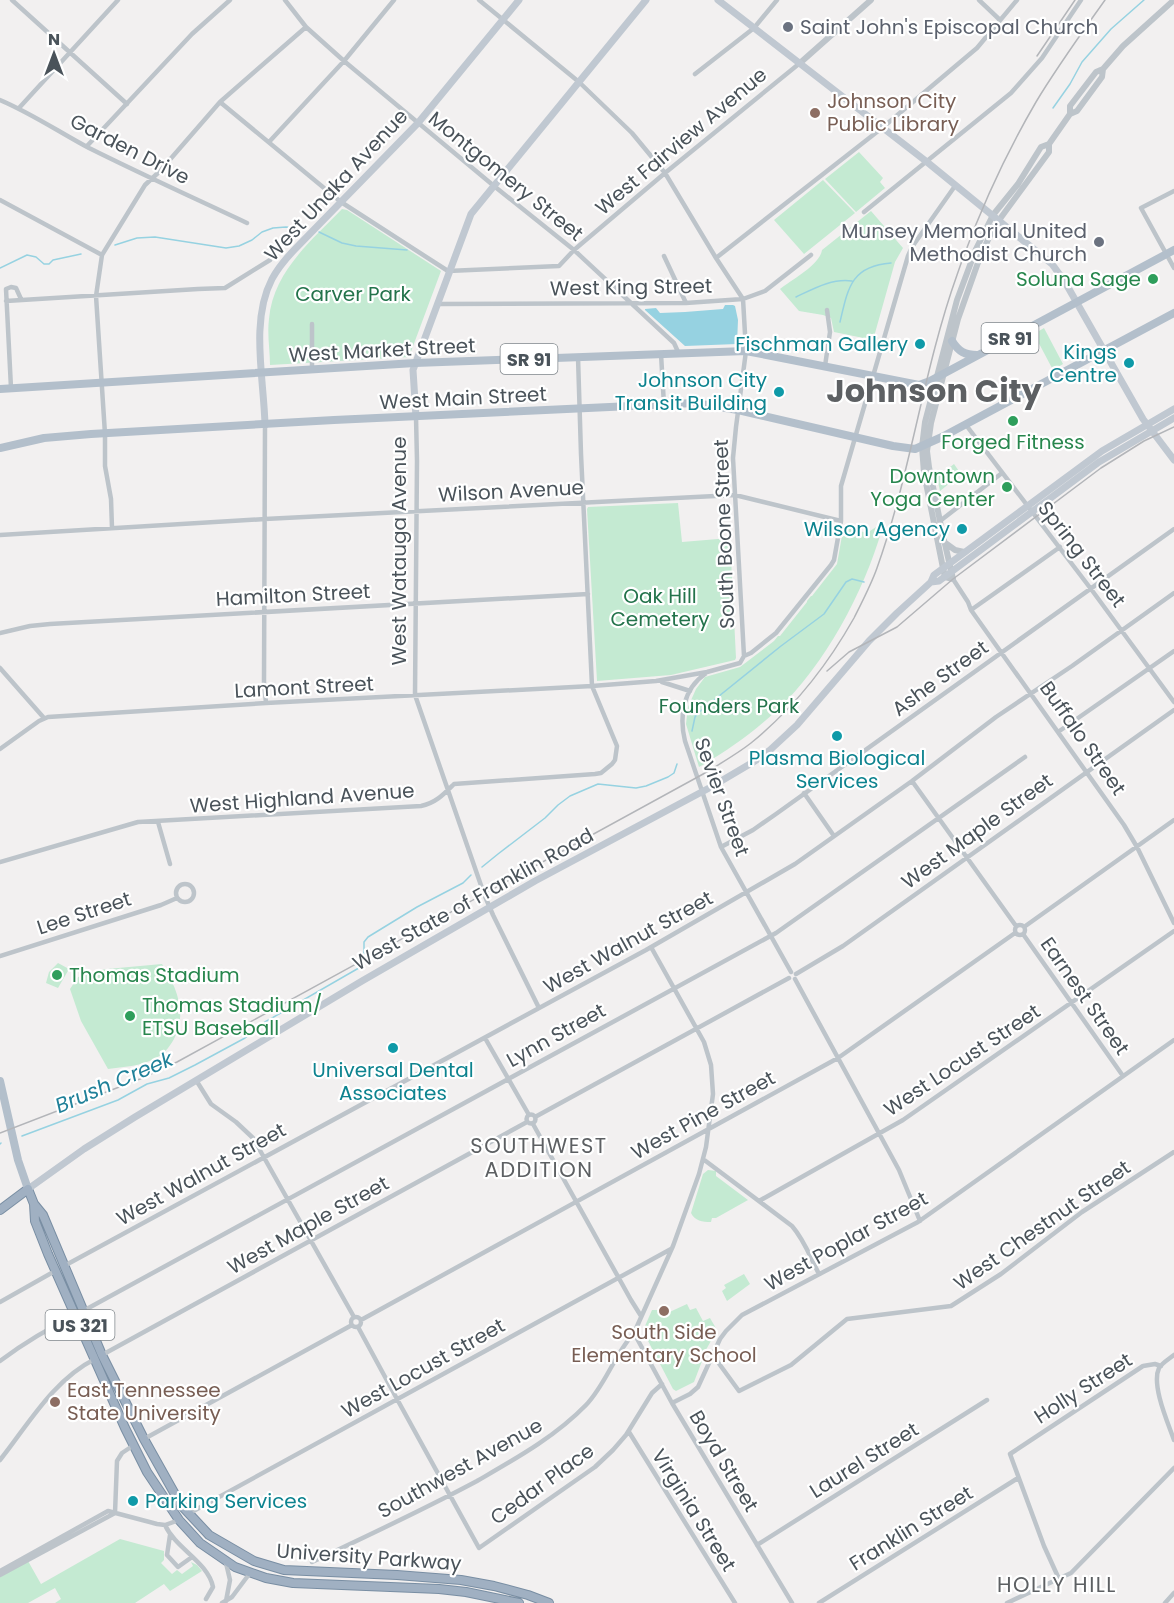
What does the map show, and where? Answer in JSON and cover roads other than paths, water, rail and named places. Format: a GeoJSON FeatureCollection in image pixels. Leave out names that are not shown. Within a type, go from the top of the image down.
{"type":"FeatureCollection","features":[{"type":"Feature","properties":{"kind":"highway","name":"University Parkway"},"geometry":{"type":"LineString","coordinates":[[28,1189],[34,1204],[43,1215],[64,1266],[79,1313]]}},
{"type":"Feature","properties":{"kind":"highway","name":"West State of Franklin Road"},"geometry":{"type":"LineString","coordinates":[[0,1210],[28,1189]]}},
{"type":"Feature","properties":{"kind":"highway","name":"University Parkway"},"geometry":{"type":"LineString","coordinates":[[34,1204],[35,1221],[56,1271],[99,1357],[147,1472],[179,1520],[201,1543],[225,1561],[266,1578],[293,1583],[466,1592],[519,1603]]}},
{"type":"Feature","properties":{"kind":"highway","name":"University Parkway"},"geometry":{"type":"LineString","coordinates":[[99,1357],[171,1488],[188,1514],[209,1535],[254,1561],[292,1572],[397,1575],[461,1580],[494,1586],[549,1603]]}},
{"type":"Feature","properties":{"kind":"highway"},"geometry":{"type":"LineString","coordinates":[[134,1445],[144,1439]]}},
{"type":"Feature","properties":{"kind":"highway"},"geometry":{"type":"LineString","coordinates":[[179,1520],[188,1514]]}},
{"type":"Feature","properties":{"kind":"highway"},"geometry":{"type":"LineString","coordinates":[[250,1573],[254,1561]]}},
{"type":"Feature","properties":{"kind":"highway"},"geometry":{"type":"LineString","coordinates":[[396,1588],[397,1575]]}},
{"type":"Feature","properties":{"kind":"main road","name":"West Unaka Avenue"},"geometry":{"type":"LineString","coordinates":[[265,425],[260,322],[264,298],[273,278],[282,263],[418,123],[519,0]]}},
{"type":"Feature","properties":{"kind":"main road","name":"West Watauga Avenue"},"geometry":{"type":"LineString","coordinates":[[416,417],[413,370],[471,214],[646,0]]}},
{"type":"Feature","properties":{"kind":"main road"},"geometry":{"type":"LineString","coordinates":[[718,0],[927,162],[1054,266],[1149,427],[1174,460]]}},
{"type":"Feature","properties":{"kind":"main road","name":"SR 91"},"geometry":{"type":"LineString","coordinates":[[940,376],[1171,252]]}},
{"type":"Feature","properties":{"kind":"main road","name":"SR 91"},"geometry":{"type":"LineString","coordinates":[[924,446],[1174,313]]}},
{"type":"Feature","properties":{"kind":"main road"},"geometry":{"type":"LineString","coordinates":[[952,341],[961,352],[979,355]]}},
{"type":"Feature","properties":{"kind":"main road","name":"West Market Street"},"geometry":{"type":"LineString","coordinates":[[0,389],[415,363],[746,351],[920,385],[940,376]]}},
{"type":"Feature","properties":{"kind":"main road","name":"West Main Street"},"geometry":{"type":"LineString","coordinates":[[0,448],[44,438],[105,434],[334,420],[695,403],[738,410],[905,448],[915,449],[924,446]]}},
{"type":"Feature","properties":{"kind":"main road","name":"West State of Franklin Road"},"geometry":{"type":"LineString","coordinates":[[1149,427],[1174,409]]}},
{"type":"Feature","properties":{"kind":"main road","name":"West State of Franklin Road"},"geometry":{"type":"LineString","coordinates":[[931,582],[953,575],[1029,509],[1102,451],[1149,427],[1174,418]]}},
{"type":"Feature","properties":{"kind":"main road","name":"West State of Franklin Road"},"geometry":{"type":"LineString","coordinates":[[28,1189],[84,1149],[362,981],[490,907],[755,761],[797,725],[869,641],[931,582],[934,575],[1029,509]]}},
{"type":"Feature","properties":{"kind":"main road","name":"University Parkway"},"geometry":{"type":"LineString","coordinates":[[0,1081],[18,1160],[28,1189]]}},
{"type":"Feature","properties":{"kind":"street"},"geometry":{"type":"LineString","coordinates":[[12,0],[127,104]]}},
{"type":"Feature","properties":{"kind":"street"},"geometry":{"type":"LineString","coordinates":[[19,108],[118,0]]}},
{"type":"Feature","properties":{"kind":"street"},"geometry":{"type":"LineString","coordinates":[[87,146],[192,34],[230,0]]}},
{"type":"Feature","properties":{"kind":"street","name":"Montgomery Street"},"geometry":{"type":"LineString","coordinates":[[285,0],[306,27],[344,61],[574,250],[674,343],[679,354]]}},
{"type":"Feature","properties":{"kind":"street"},"geometry":{"type":"LineString","coordinates":[[269,142],[344,61],[394,0]]}},
{"type":"Feature","properties":{"kind":"street"},"geometry":{"type":"LineString","coordinates":[[479,0],[579,82],[632,133],[665,173],[743,298]]}},
{"type":"Feature","properties":{"kind":"street"},"geometry":{"type":"LineString","coordinates":[[695,74],[754,28],[777,0]]}},
{"type":"Feature","properties":{"kind":"street"},"geometry":{"type":"LineString","coordinates":[[800,63],[871,0]]}},
{"type":"Feature","properties":{"kind":"street"},"geometry":{"type":"LineString","coordinates":[[979,0],[1000,20]]}},
{"type":"Feature","properties":{"kind":"street"},"geometry":{"type":"LineString","coordinates":[[716,258],[882,128],[976,48],[1017,0]]}},
{"type":"Feature","properties":{"kind":"street"},"geometry":{"type":"LineString","coordinates":[[864,212],[1011,93],[1042,58],[1081,0]]}},
{"type":"Feature","properties":{"kind":"street"},"geometry":{"type":"LineString","coordinates":[[996,218],[1041,147],[1048,144],[1070,114],[1070,106],[1096,72],[1103,69],[1123,46],[1173,0]]}},
{"type":"Feature","properties":{"kind":"street"},"geometry":{"type":"LineString","coordinates":[[112,528],[111,499],[105,466],[96,296],[102,255],[145,185],[220,102],[306,27]]}},
{"type":"Feature","properties":{"kind":"street","name":"West Fairview Avenue"},"geometry":{"type":"LineString","coordinates":[[448,271],[559,266],[574,250],[665,173],[800,63]]}},
{"type":"Feature","properties":{"kind":"street","name":"Garden Drive"},"geometry":{"type":"LineString","coordinates":[[0,100],[152,179],[247,223]]}},
{"type":"Feature","properties":{"kind":"street"},"geometry":{"type":"LineString","coordinates":[[220,102],[341,202],[448,271]]}},
{"type":"Feature","properties":{"kind":"street","name":"Lamont Street"},"geometry":{"type":"LineString","coordinates":[[44,718],[266,703],[592,686],[656,681],[736,665],[743,660],[744,656],[776,633],[834,560],[841,521],[841,486],[912,248],[955,186]]}},
{"type":"Feature","properties":{"kind":"street"},"geometry":{"type":"LineString","coordinates":[[1174,191],[1141,208],[1171,252],[1174,268]]}},
{"type":"Feature","properties":{"kind":"street"},"geometry":{"type":"LineString","coordinates":[[0,200],[102,255]]}},
{"type":"Feature","properties":{"kind":"street","name":"Buffalo Street"},"geometry":{"type":"LineString","coordinates":[[940,376],[970,281],[996,218]]}},
{"type":"Feature","properties":{"kind":"street","name":"Buffalo Street"},"geometry":{"type":"LineString","coordinates":[[945,577],[924,473],[924,446],[962,286],[976,249],[996,218]]}},
{"type":"Feature","properties":{"kind":"street","name":"West King Street"},"geometry":{"type":"LineString","coordinates":[[438,304],[686,303],[743,298],[765,291],[811,255]]}},
{"type":"Feature","properties":{"kind":"street"},"geometry":{"type":"LineString","coordinates":[[664,256],[686,303]]}},
{"type":"Feature","properties":{"kind":"street"},"geometry":{"type":"LineString","coordinates":[[6,301],[225,288],[270,260]]}},
{"type":"Feature","properties":{"kind":"street"},"geometry":{"type":"LineString","coordinates":[[11,388],[6,289],[16,288],[21,299]]}},
{"type":"Feature","properties":{"kind":"street","name":"South Boone Street"},"geometry":{"type":"LineString","coordinates":[[743,298],[746,351],[733,458],[744,656]]}},
{"type":"Feature","properties":{"kind":"street"},"geometry":{"type":"LineString","coordinates":[[825,366],[830,332],[827,310]]}},
{"type":"Feature","properties":{"kind":"street"},"geometry":{"type":"LineString","coordinates":[[312,324],[312,370]]}},
{"type":"Feature","properties":{"kind":"street"},"geometry":{"type":"LineString","coordinates":[[661,354],[664,405]]}},
{"type":"Feature","properties":{"kind":"street"},"geometry":{"type":"LineString","coordinates":[[578,357],[592,686]]}},
{"type":"Feature","properties":{"kind":"street","name":"West Watauga Avenue"},"geometry":{"type":"LineString","coordinates":[[416,417],[415,695],[490,907],[539,1008]]}},
{"type":"Feature","properties":{"kind":"street"},"geometry":{"type":"LineString","coordinates":[[265,425],[266,703]]}},
{"type":"Feature","properties":{"kind":"street","name":"Spring Street"},"geometry":{"type":"LineString","coordinates":[[966,425],[1174,702]]}},
{"type":"Feature","properties":{"kind":"street","name":"Buffalo Street"},"geometry":{"type":"LineString","coordinates":[[924,446],[953,575],[971,610],[1124,825],[1174,923]]}},
{"type":"Feature","properties":{"kind":"street"},"geometry":{"type":"LineString","coordinates":[[940,521],[1002,473]]}},
{"type":"Feature","properties":{"kind":"street","name":"Wilson Avenue"},"geometry":{"type":"LineString","coordinates":[[0,535],[735,495],[841,521]]}},
{"type":"Feature","properties":{"kind":"street","name":"Ashe Street"},"geometry":{"type":"LineString","coordinates":[[721,847],[753,830],[1174,529]]}},
{"type":"Feature","properties":{"kind":"street"},"geometry":{"type":"LineString","coordinates":[[944,542],[955,550],[964,552]]}},
{"type":"Feature","properties":{"kind":"street"},"geometry":{"type":"LineString","coordinates":[[971,610],[1059,547]]}},
{"type":"Feature","properties":{"kind":"street","name":"West Walnut Street"},"geometry":{"type":"LineString","coordinates":[[64,1266],[651,947],[795,864],[912,781],[996,717],[1174,593]]}},
{"type":"Feature","properties":{"kind":"street","name":"Hamilton Street"},"geometry":{"type":"LineString","coordinates":[[0,633],[40,625],[588,594]]}},
{"type":"Feature","properties":{"kind":"street"},"geometry":{"type":"LineString","coordinates":[[1058,732],[1174,651]]}},
{"type":"Feature","properties":{"kind":"street"},"geometry":{"type":"LineString","coordinates":[[0,668],[44,718],[0,749]]}},
{"type":"Feature","properties":{"kind":"street"},"geometry":{"type":"LineString","coordinates":[[690,691],[695,682],[707,672]]}},
{"type":"Feature","properties":{"kind":"street","name":"Lamont Street"},"geometry":{"type":"LineString","coordinates":[[656,681],[670,683],[690,691]]}},
{"type":"Feature","properties":{"kind":"street","name":"West Highland Avenue"},"geometry":{"type":"LineString","coordinates":[[0,862],[134,823],[421,806],[434,802],[454,784],[595,774],[608,769],[615,760],[617,752],[616,741],[592,686]]}},
{"type":"Feature","properties":{"kind":"street","name":"Sevier Street"},"geometry":{"type":"LineString","coordinates":[[690,691],[682,712],[682,728],[721,847],[899,1170],[920,1221]]}},
{"type":"Feature","properties":{"kind":"street","name":"West Maple Street"},"geometry":{"type":"LineString","coordinates":[[535,1117],[698,1029],[843,946],[1174,710]]}},
{"type":"Feature","properties":{"kind":"street","name":"Lynn Street"},"geometry":{"type":"LineString","coordinates":[[0,1361],[62,1321],[288,1200],[788,925],[1024,757]]}},
{"type":"Feature","properties":{"kind":"street","name":"Earnest Street"},"geometry":{"type":"LineString","coordinates":[[912,781],[1017,926]]}},
{"type":"Feature","properties":{"kind":"street"},"geometry":{"type":"LineString","coordinates":[[804,794],[834,836]]}},
{"type":"Feature","properties":{"kind":"street"},"geometry":{"type":"LineString","coordinates":[[1024,927],[1174,820]]}},
{"type":"Feature","properties":{"kind":"street"},"geometry":{"type":"LineString","coordinates":[[158,822],[170,864]]}},
{"type":"Feature","properties":{"kind":"street"},"geometry":{"type":"LineString","coordinates":[[188,884],[193,888],[194,897],[189,901],[183,902],[177,898],[176,890],[181,885],[188,884]]}},
{"type":"Feature","properties":{"kind":"street","name":"Lee Street"},"geometry":{"type":"LineString","coordinates":[[0,956],[177,898]]}},
{"type":"Feature","properties":{"kind":"street"},"geometry":{"type":"LineString","coordinates":[[1017,926],[1024,927],[1023,934],[1015,933],[1017,926]]}},
{"type":"Feature","properties":{"kind":"street","name":"West Locust Street"},"geometry":{"type":"LineString","coordinates":[[759,1202],[934,1100],[1174,931]]}},
{"type":"Feature","properties":{"kind":"street","name":"West Pine Street"},"geometry":{"type":"LineString","coordinates":[[361,1320],[838,1058],[1015,933]]}},
{"type":"Feature","properties":{"kind":"street","name":"Earnest Street"},"geometry":{"type":"LineString","coordinates":[[1023,934],[1123,1076]]}},
{"type":"Feature","properties":{"kind":"street","name":"Southwest Avenue"},"geometry":{"type":"LineString","coordinates":[[312,1562],[451,1495],[504,1466],[555,1433],[588,1403],[634,1333],[684,1218],[703,1159],[713,1094],[708,1053],[698,1029],[651,947]]}},
{"type":"Feature","properties":{"kind":"street"},"geometry":{"type":"LineString","coordinates":[[485,1038],[529,1115],[527,1118],[641,1316]]}},
{"type":"Feature","properties":{"kind":"street","name":"West Poplar Street"},"geometry":{"type":"LineString","coordinates":[[672,1403],[698,1387],[720,1339],[742,1315],[920,1221],[1174,1040]]}},
{"type":"Feature","properties":{"kind":"street"},"geometry":{"type":"LineString","coordinates":[[196,1080],[211,1104],[253,1138],[354,1317],[361,1320],[358,1327]]}},
{"type":"Feature","properties":{"kind":"street"},"geometry":{"type":"LineString","coordinates":[[529,1115],[533,1115],[536,1120],[530,1123]]}},
{"type":"Feature","properties":{"kind":"street","name":"West Maple Street"},"geometry":{"type":"LineString","coordinates":[[0,1460],[58,1387],[74,1373],[99,1357],[530,1123]]}},
{"type":"Feature","properties":{"kind":"street","name":"West Chestnut Street"},"geometry":{"type":"LineString","coordinates":[[712,1354],[739,1391],[791,1365],[847,1319],[951,1306],[1001,1274],[1082,1212],[1174,1152]]}},
{"type":"Feature","properties":{"kind":"street"},"geometry":{"type":"LineString","coordinates":[[703,1159],[792,1226],[800,1235],[819,1274]]}},
{"type":"Feature","properties":{"kind":"street","name":"West Locust Street"},"geometry":{"type":"LineString","coordinates":[[188,1514],[671,1249]]}},
{"type":"Feature","properties":{"kind":"street"},"geometry":{"type":"LineString","coordinates":[[0,1302],[56,1271]]}},
{"type":"Feature","properties":{"kind":"street"},"geometry":{"type":"LineString","coordinates":[[352,1325],[354,1317]]}},
{"type":"Feature","properties":{"kind":"street"},"geometry":{"type":"LineString","coordinates":[[144,1439],[352,1325],[358,1327],[451,1495]]}},
{"type":"Feature","properties":{"kind":"street","name":"Boyd Street"},"geometry":{"type":"LineString","coordinates":[[634,1333],[672,1403],[792,1603]]}},
{"type":"Feature","properties":{"kind":"street","name":"Holly Street"},"geometry":{"type":"LineString","coordinates":[[1018,1478],[1010,1454],[1143,1366],[1155,1364],[1161,1366],[1174,1355]]}},
{"type":"Feature","properties":{"kind":"street"},"geometry":{"type":"LineString","coordinates":[[1161,1366],[1157,1387],[1174,1440]]}},
{"type":"Feature","properties":{"kind":"street","name":"Cedar Place"},"geometry":{"type":"LineString","coordinates":[[451,1495],[479,1548],[586,1474],[613,1450],[628,1432],[652,1393],[662,1384]]}},
{"type":"Feature","properties":{"kind":"street","name":"Laurel Street"},"geometry":{"type":"LineString","coordinates":[[757,1545],[987,1400]]}},
{"type":"Feature","properties":{"kind":"street","name":"Virginia Street"},"geometry":{"type":"LineString","coordinates":[[628,1432],[735,1603]]}},
{"type":"Feature","properties":{"kind":"street"},"geometry":{"type":"LineString","coordinates":[[114,1513],[117,1461],[122,1453],[134,1445]]}},
{"type":"Feature","properties":{"kind":"street"},"geometry":{"type":"LineString","coordinates":[[1007,1603],[1071,1573],[1174,1468]]}},
{"type":"Feature","properties":{"kind":"street"},"geometry":{"type":"LineString","coordinates":[[1018,1478],[1059,1579]]}},
{"type":"Feature","properties":{"kind":"street","name":"Franklin Street"},"geometry":{"type":"LineString","coordinates":[[819,1603],[1018,1478]]}},
{"type":"Feature","properties":{"kind":"street"},"geometry":{"type":"LineString","coordinates":[[0,1570],[108,1511],[165,1525],[179,1520]]}},
{"type":"Feature","properties":{"kind":"street"},"geometry":{"type":"LineString","coordinates":[[0,1575],[114,1513]]}},
{"type":"Feature","properties":{"kind":"street"},"geometry":{"type":"LineString","coordinates":[[165,1525],[170,1535],[212,1580],[213,1587],[206,1599]]}},
{"type":"Feature","properties":{"kind":"street"},"geometry":{"type":"LineString","coordinates":[[170,1535],[167,1555],[178,1567],[192,1557]]}},
{"type":"Feature","properties":{"kind":"street"},"geometry":{"type":"LineString","coordinates":[[224,1602],[230,1580],[225,1561]]}},
{"type":"Feature","properties":{"kind":"street"},"geometry":{"type":"LineString","coordinates":[[224,1602],[232,1597],[250,1573]]}},
{"type":"Feature","properties":{"kind":"street"},"geometry":{"type":"LineString","coordinates":[[1165,1603],[1174,1593]]}},
{"type":"Feature","properties":{"kind":"water"},"geometry":{"type":"Polygon","coordinates":[[[725,305],[735,306],[738,320],[737,344],[685,346],[645,310],[656,308],[660,313],[685,312],[723,309],[725,305]]]}},
{"type":"Feature","properties":{"kind":"waterway","name":"Brush Creek"},"geometry":{"type":"LineString","coordinates":[[1053,108],[1082,62],[1111,29],[1144,0]]}},
{"type":"Feature","properties":{"kind":"waterway"},"geometry":{"type":"LineString","coordinates":[[115,245],[137,238],[155,237],[226,248],[239,246],[273,228],[305,229]]}},
{"type":"Feature","properties":{"kind":"waterway"},"geometry":{"type":"LineString","coordinates":[[319,232],[342,243],[356,246],[407,250]]}},
{"type":"Feature","properties":{"kind":"waterway"},"geometry":{"type":"LineString","coordinates":[[0,268],[27,255],[36,257],[44,264],[49,264],[53,260],[81,254]]}},
{"type":"Feature","properties":{"kind":"waterway","name":"Brush Creek"},"geometry":{"type":"LineString","coordinates":[[840,322],[849,289],[859,274],[878,265],[891,263]]}},
{"type":"Feature","properties":{"kind":"waterway","name":"Brush Creek"},"geometry":{"type":"LineString","coordinates":[[796,297],[830,283],[852,281]]}},
{"type":"Feature","properties":{"kind":"waterway","name":"Brush Creek"},"geometry":{"type":"LineString","coordinates":[[692,731],[698,713],[824,614],[846,582],[852,579],[864,582]]}},
{"type":"Feature","properties":{"kind":"waterway","name":"Brush Creek"},"geometry":{"type":"LineString","coordinates":[[482,867],[570,796],[598,784],[636,788],[646,786],[674,773],[677,764]]}},
{"type":"Feature","properties":{"kind":"waterway","name":"Brush Creek"},"geometry":{"type":"LineString","coordinates":[[22,1136],[118,1100],[147,1084],[169,1078],[245,1038],[265,1022],[364,965],[364,942],[368,937],[417,907],[463,883],[471,875]]}},
{"type":"Feature","properties":{"kind":"railway"},"geometry":{"type":"LineString","coordinates":[[1037,56],[1075,0]]}},
{"type":"Feature","properties":{"kind":"railway"},"geometry":{"type":"LineString","coordinates":[[0,1133],[140,1079],[177,1062],[705,773],[746,747],[767,730],[795,701],[833,653],[869,587],[899,496],[945,311],[974,230],[1002,165],[1036,102],[1105,0]]}},
{"type":"Feature","properties":{"kind":"railway"},"geometry":{"type":"LineString","coordinates":[[827,671],[849,652],[897,627],[953,579],[1101,468],[1144,441],[1174,427]]}},
{"type":"Feature","properties":{"kind":"place","name":"Saint John's Episcopal Church"},"geometry":{"type":"Point","coordinates":[788,27]}},
{"type":"Feature","properties":{"kind":"place","name":"Johnson City Public Library"},"geometry":{"type":"Point","coordinates":[815,113]}},
{"type":"Feature","properties":{"kind":"place","name":"Munsey Memorial United Methodist Church"},"geometry":{"type":"Point","coordinates":[1099,242]}},
{"type":"Feature","properties":{"kind":"place","name":"Soluna Sage"},"geometry":{"type":"Point","coordinates":[1153,279]}},
{"type":"Feature","properties":{"kind":"place","name":"Fischman Gallery"},"geometry":{"type":"Point","coordinates":[920,344]}},
{"type":"Feature","properties":{"kind":"place","name":"Kings Centre"},"geometry":{"type":"Point","coordinates":[1129,363]}},
{"type":"Feature","properties":{"kind":"place","name":"Johnson City Transit Building"},"geometry":{"type":"Point","coordinates":[779,392]}},
{"type":"Feature","properties":{"kind":"place","name":"Forged Fitness"},"geometry":{"type":"Point","coordinates":[1013,421]}},
{"type":"Feature","properties":{"kind":"place","name":"Downtown Yoga Center"},"geometry":{"type":"Point","coordinates":[1007,487]}},
{"type":"Feature","properties":{"kind":"place","name":"Wilson Agency"},"geometry":{"type":"Point","coordinates":[962,529]}},
{"type":"Feature","properties":{"kind":"place","name":"Plasma Biological Services"},"geometry":{"type":"Point","coordinates":[837,736]}},
{"type":"Feature","properties":{"kind":"place","name":"Thomas Stadium"},"geometry":{"type":"Point","coordinates":[57,975]}},
{"type":"Feature","properties":{"kind":"place","name":"Thomas Stadium/ ETSU Baseball"},"geometry":{"type":"Point","coordinates":[130,1016]}},
{"type":"Feature","properties":{"kind":"place","name":"Universal Dental Associates"},"geometry":{"type":"Point","coordinates":[393,1048]}},
{"type":"Feature","properties":{"kind":"place","name":"South Side Elementary School"},"geometry":{"type":"Point","coordinates":[664,1311]}},
{"type":"Feature","properties":{"kind":"place","name":"East Tennessee State University"},"geometry":{"type":"Point","coordinates":[55,1402]}},
{"type":"Feature","properties":{"kind":"place","name":"Parking Services"},"geometry":{"type":"Point","coordinates":[133,1501]}},
{"type":"Feature","properties":{"kind":"district","name":"Johnson City"},"geometry":{"type":"Point","coordinates":[934,390]}},
{"type":"Feature","properties":{"kind":"district","name":"SOUTHWEST ADDITION"},"geometry":{"type":"Point","coordinates":[539,1157]}},
{"type":"Feature","properties":{"kind":"district","name":"HOLLY HILL"},"geometry":{"type":"Point","coordinates":[1057,1584]}},
{"type":"Feature","properties":{"kind":"park label","name":"Carver Park"},"geometry":{"type":"Point","coordinates":[353,294]}},
{"type":"Feature","properties":{"kind":"park label","name":"Oak Hill Cemetery"},"geometry":{"type":"Point","coordinates":[660,608]}},
{"type":"Feature","properties":{"kind":"park label","name":"Founders Park"},"geometry":{"type":"Point","coordinates":[729,706]}}]}
